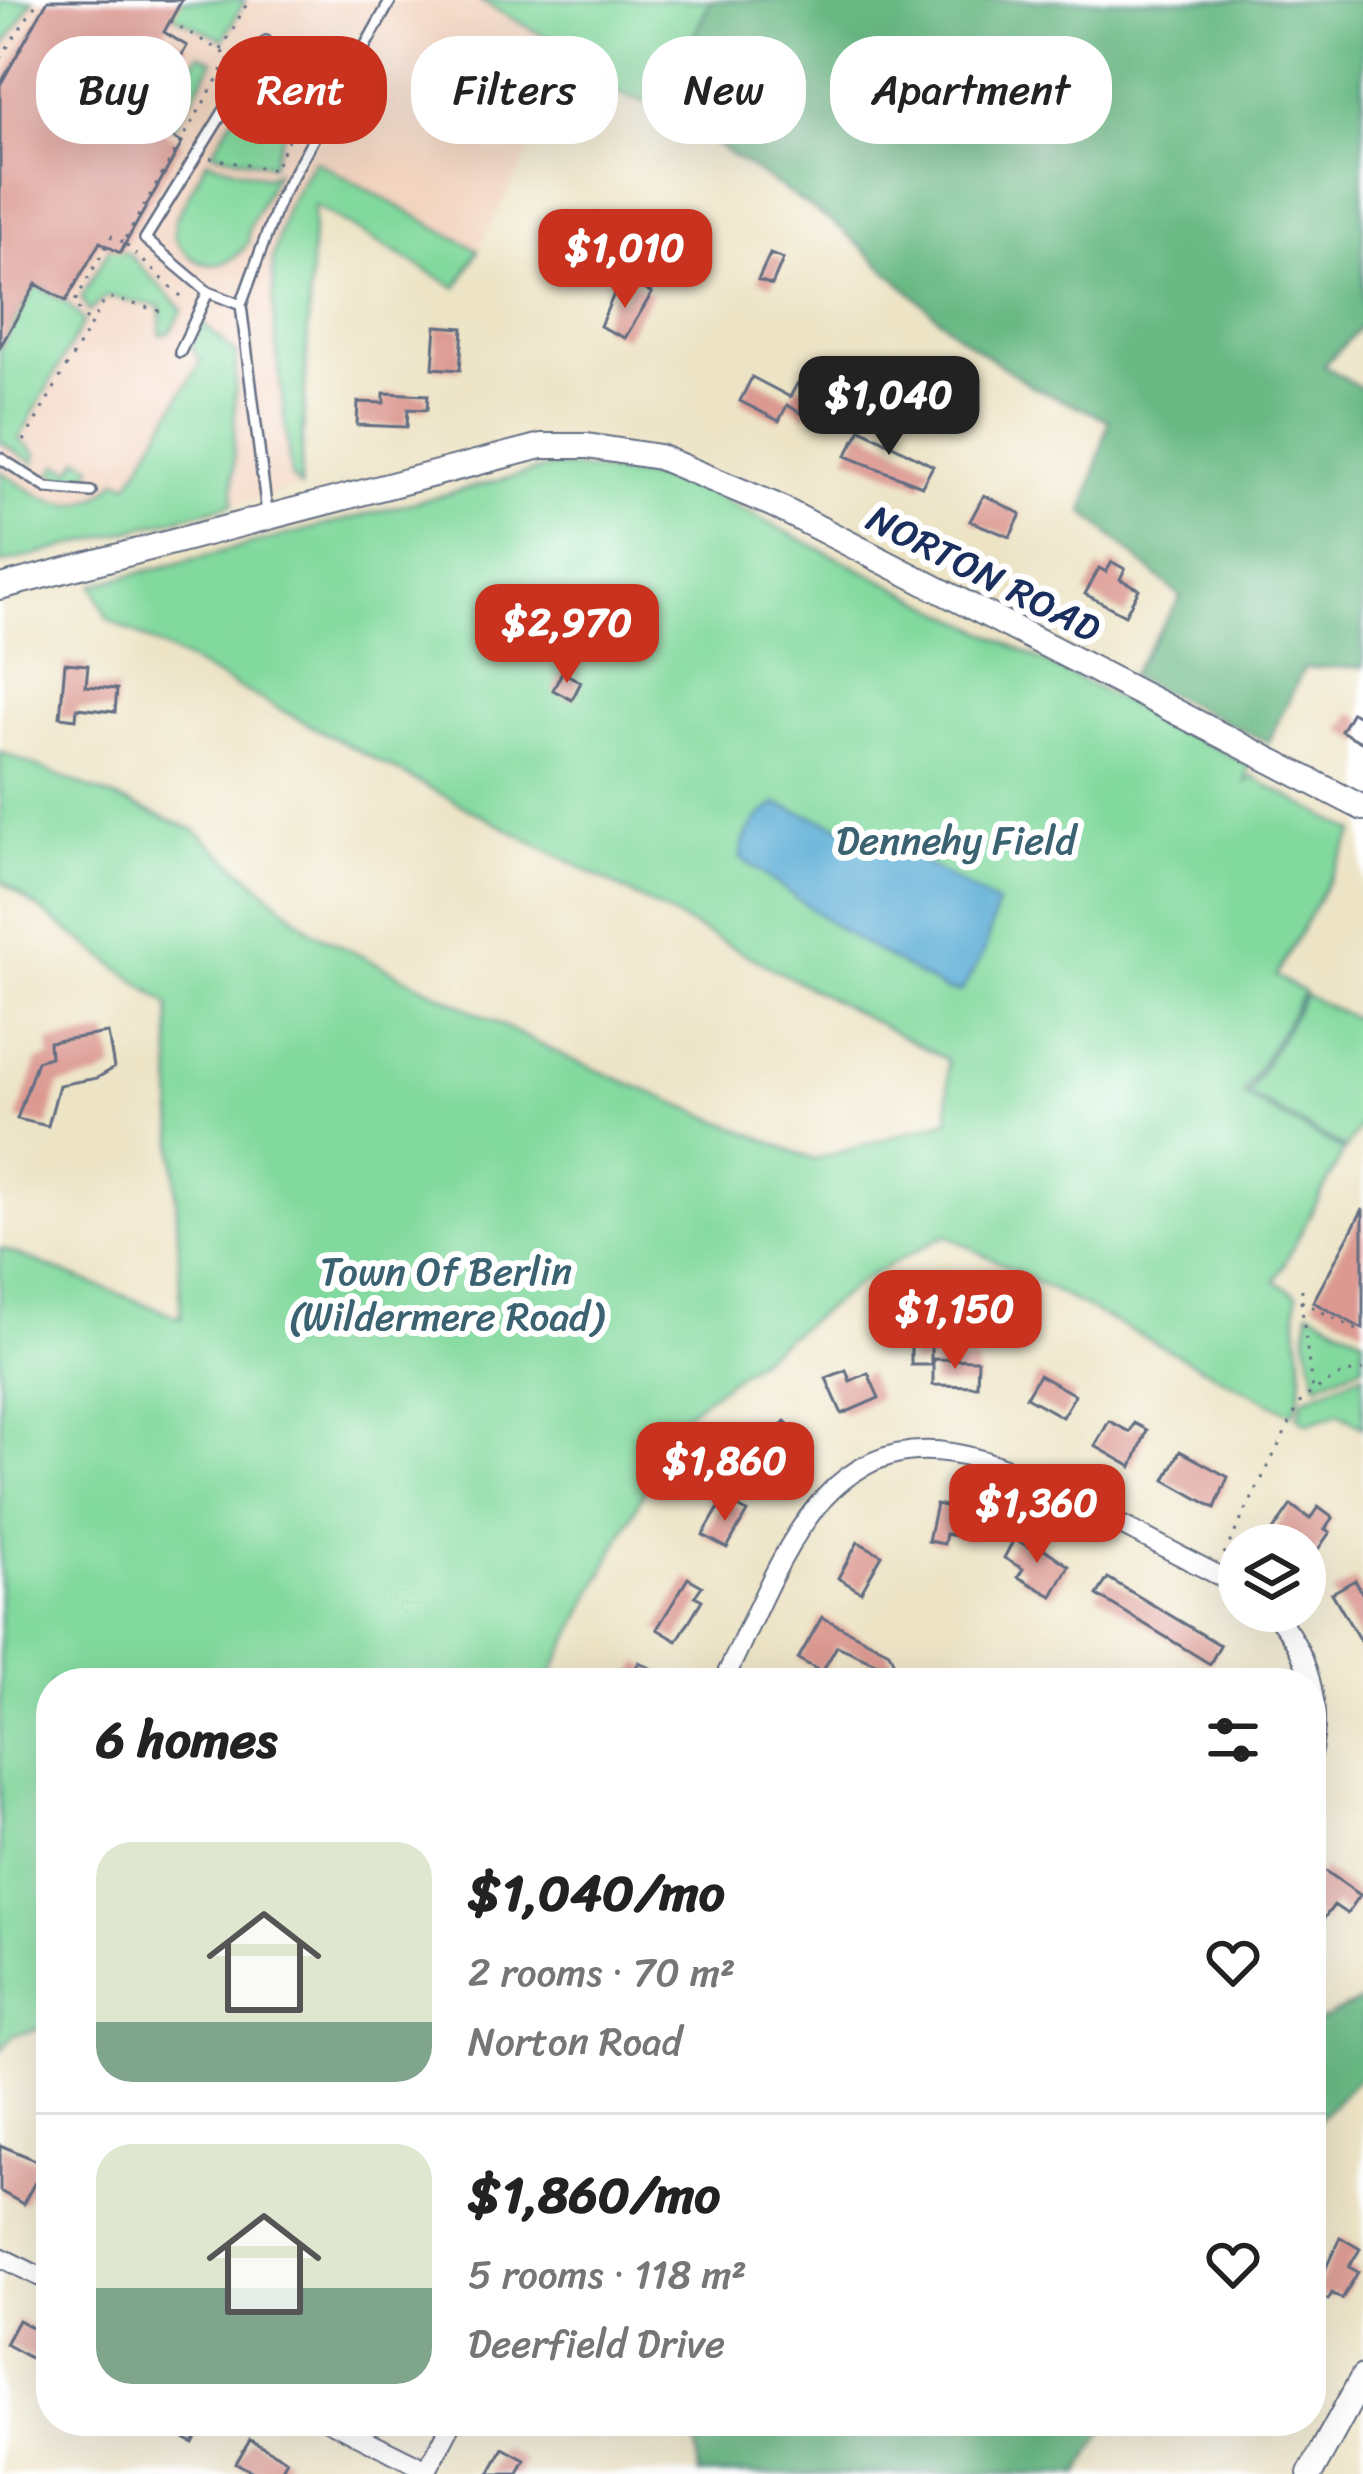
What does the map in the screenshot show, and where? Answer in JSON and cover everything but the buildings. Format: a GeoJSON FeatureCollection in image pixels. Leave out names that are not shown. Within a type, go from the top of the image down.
{"type":"FeatureCollection","features":[{"type":"Feature","properties":{"kind":"main road","name":"NORTON ROAD"},"geometry":{"type":"LineString","coordinates":[[0,587],[541,446],[587,446],[659,457],[774,505],[1363,808]]}},
{"type":"Feature","properties":{"kind":"main road"},"geometry":{"type":"LineString","coordinates":[[1310,2474],[1363,2378]]}},
{"type":"Feature","properties":{"kind":"street"},"geometry":{"type":"LineString","coordinates":[[732,1668],[803,1526],[824,1498],[846,1479],[904,1454],[953,1451],[1004,1465],[1218,1575]]}},
{"type":"Feature","properties":{"kind":"street"},"geometry":{"type":"LineString","coordinates":[[1288,1632],[1307,1668]]}},
{"type":"Feature","properties":{"kind":"street"},"geometry":{"type":"LineString","coordinates":[[0,2257],[36,2275]]}},
{"type":"Feature","properties":{"kind":"street"},"geometry":{"type":"LineString","coordinates":[[358,2436],[426,2472],[445,2436]]}},
{"type":"Feature","properties":{"kind":"lane"},"geometry":{"type":"LineString","coordinates":[[371,36],[391,0]]}},
{"type":"Feature","properties":{"kind":"lane"},"geometry":{"type":"LineString","coordinates":[[215,126],[145,239],[208,292],[241,304]]}},
{"type":"Feature","properties":{"kind":"lane"},"geometry":{"type":"LineString","coordinates":[[268,518],[241,304],[280,198],[310,144]]}},
{"type":"Feature","properties":{"kind":"lane"},"geometry":{"type":"LineString","coordinates":[[180,352],[208,292]]}},
{"type":"Feature","properties":{"kind":"lane"},"geometry":{"type":"LineString","coordinates":[[0,458],[46,488],[91,492]]}},
{"type":"Feature","properties":{"kind":"path"},"geometry":{"type":"LineString","coordinates":[[0,58],[39,0]]}},
{"type":"Feature","properties":{"kind":"path"},"geometry":{"type":"LineString","coordinates":[[229,36],[249,0]]}},
{"type":"Feature","properties":{"kind":"path"},"geometry":{"type":"LineString","coordinates":[[170,21],[215,49]]}},
{"type":"Feature","properties":{"kind":"path"},"geometry":{"type":"LineString","coordinates":[[123,242],[215,83]]}},
{"type":"Feature","properties":{"kind":"path"},"geometry":{"type":"LineString","coordinates":[[197,155],[274,170],[288,144]]}},
{"type":"Feature","properties":{"kind":"path"},"geometry":{"type":"LineString","coordinates":[[88,321],[74,303],[112,236],[183,298]]}},
{"type":"Feature","properties":{"kind":"path"},"geometry":{"type":"LineString","coordinates":[[23,441],[88,321],[110,298],[160,311]]}},
{"type":"Feature","properties":{"kind":"path"},"geometry":{"type":"LineString","coordinates":[[1302,1289],[1312,1391]]}},
{"type":"Feature","properties":{"kind":"path"},"geometry":{"type":"LineString","coordinates":[[1301,1300],[1363,1333]]}},
{"type":"Feature","properties":{"kind":"path"},"geometry":{"type":"LineString","coordinates":[[1240,1524],[1302,1399],[1363,1370]]}},
{"type":"Feature","properties":{"kind":"shaded area"},"geometry":{"type":"Polygon","coordinates":[[[0,0],[711,0],[694,36],[642,36],[642,101],[618,93],[618,36],[411,36],[411,144],[534,144],[457,288],[314,205],[300,487],[0,564],[0,0]]]}},
{"type":"Feature","properties":{"kind":"green space"},"geometry":{"type":"Polygon","coordinates":[[[0,0],[33,0],[0,52],[0,0]]]}},
{"type":"Feature","properties":{"kind":"green space"},"geometry":{"type":"Polygon","coordinates":[[[178,0],[245,0],[225,36],[215,36],[173,15],[178,0]]]}},
{"type":"Feature","properties":{"kind":"green space"},"geometry":{"type":"Polygon","coordinates":[[[479,0],[711,0],[694,36],[642,36],[642,101],[618,93],[618,36],[544,36],[479,0]]]}},
{"type":"Feature","properties":{"kind":"green space"},"geometry":{"type":"Polygon","coordinates":[[[711,0],[1363,0],[1363,324],[1324,366],[1363,390],[1363,667],[1304,668],[1268,742],[1130,676],[1181,597],[1084,512],[1109,420],[1031,386],[959,336],[839,227],[715,144],[806,144],[806,36],[694,36],[711,0]]]}},
{"type":"Feature","properties":{"kind":"green space"},"geometry":{"type":"Polygon","coordinates":[[[199,54],[213,61],[191,100],[191,67],[199,54]]]}},
{"type":"Feature","properties":{"kind":"green space"},"geometry":{"type":"Polygon","coordinates":[[[217,144],[280,144],[271,165],[212,152],[217,144]]]}},
{"type":"Feature","properties":{"kind":"green space"},"geometry":{"type":"Polygon","coordinates":[[[207,160],[266,177],[276,172],[249,228],[248,243],[219,264],[200,262],[174,237],[175,220],[207,160]]]}},
{"type":"Feature","properties":{"kind":"green space"},"geometry":{"type":"Polygon","coordinates":[[[314,160],[478,250],[457,288],[314,205],[300,487],[291,477],[274,324],[273,257],[286,208],[314,160]]]}},
{"type":"Feature","properties":{"kind":"green space"},"geometry":{"type":"Polygon","coordinates":[[[110,247],[128,253],[183,310],[170,332],[160,335],[161,307],[107,296],[89,312],[81,298],[110,247]]]}},
{"type":"Feature","properties":{"kind":"green space"},"geometry":{"type":"Polygon","coordinates":[[[36,285],[67,303],[84,321],[19,439],[36,453],[34,463],[0,442],[0,347],[36,285]]]}},
{"type":"Feature","properties":{"kind":"green space"},"geometry":{"type":"Polygon","coordinates":[[[202,323],[236,353],[233,504],[0,564],[0,471],[59,503],[88,501],[118,479],[129,484],[200,362],[191,345],[202,323]]]}},
{"type":"Feature","properties":{"kind":"green space"},"geometry":{"type":"Polygon","coordinates":[[[80,458],[93,466],[88,476],[70,481],[52,473],[58,464],[72,470],[80,458]]]}},
{"type":"Feature","properties":{"kind":"green space"},"geometry":{"type":"Polygon","coordinates":[[[555,466],[685,481],[1249,765],[1246,782],[1252,777],[1355,832],[1276,976],[1304,992],[1243,1095],[1344,1151],[1275,1281],[1297,1294],[1302,1370],[1292,1414],[946,1235],[867,1277],[682,1416],[555,1668],[36,1668],[36,2030],[13,2035],[0,2052],[0,1248],[181,1318],[169,1005],[0,880],[0,752],[195,830],[313,932],[570,1059],[814,1160],[949,1120],[947,1060],[108,619],[93,585],[555,466]]]}},
{"type":"Feature","properties":{"kind":"green space"},"geometry":{"type":"Polygon","coordinates":[[[1305,995],[1363,1023],[1363,1120],[1346,1149],[1248,1094],[1305,995]]]}},
{"type":"Feature","properties":{"kind":"green space"},"geometry":{"type":"Polygon","coordinates":[[[1309,1310],[1363,1338],[1363,1365],[1317,1384],[1306,1337],[1309,1310]]]}},
{"type":"Feature","properties":{"kind":"green space"},"geometry":{"type":"Polygon","coordinates":[[[1363,1373],[1363,1427],[1339,1413],[1308,1423],[1298,1417],[1304,1398],[1363,1373]]]}},
{"type":"Feature","properties":{"kind":"green space"},"geometry":{"type":"Polygon","coordinates":[[[1363,2000],[1363,2073],[1326,2112],[1326,2018],[1363,2000]]]}},
{"type":"Feature","properties":{"kind":"green space"},"geometry":{"type":"Polygon","coordinates":[[[695,2436],[1101,2436],[1079,2474],[698,2474],[695,2436]]]}},
{"type":"Feature","properties":{"kind":"water"},"geometry":{"type":"Polygon","coordinates":[[[777,804],[891,844],[997,904],[984,953],[961,992],[945,990],[842,931],[741,858],[752,826],[777,804]]]}},
{"type":"Feature","properties":{"kind":"park label","name":"Dennehy Field"},"geometry":{"type":"Point","coordinates":[956,840]}},
{"type":"Feature","properties":{"kind":"park label","name":"Town Of Berlin (Wildermere Road)"},"geometry":{"type":"Point","coordinates":[446,1294]}}]}
